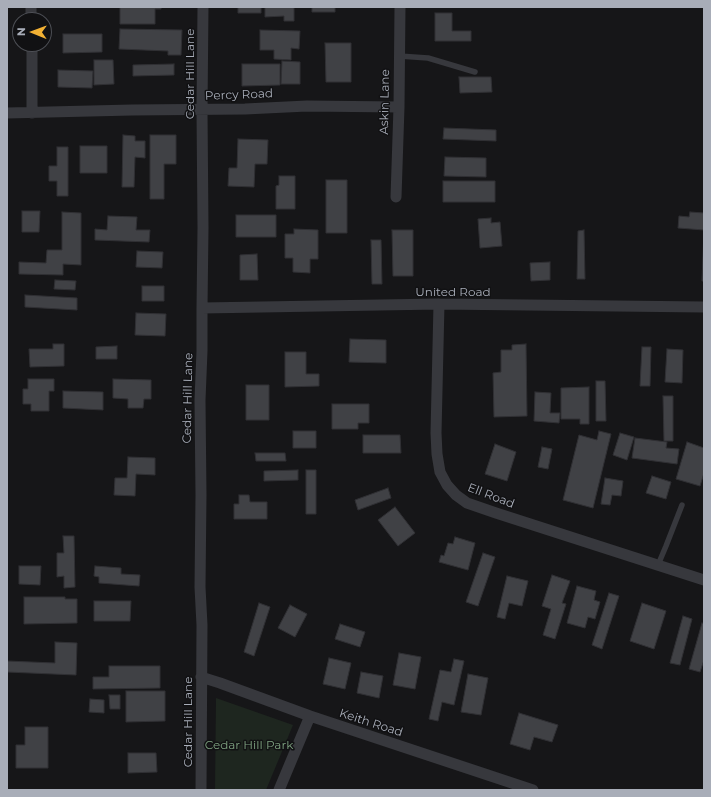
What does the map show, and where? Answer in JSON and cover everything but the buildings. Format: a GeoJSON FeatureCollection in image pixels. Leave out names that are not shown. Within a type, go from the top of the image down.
{"type":"FeatureCollection","features":[{"type":"Feature","properties":{"kind":"street","name":"Cedar Hill Lane"},"geometry":{"type":"LineString","coordinates":[[201,790],[202,625],[200,587],[200,400],[203,228],[203,7]]}},
{"type":"Feature","properties":{"kind":"street","name":"Askin Lane"},"geometry":{"type":"LineString","coordinates":[[396,197],[400,7]]}},
{"type":"Feature","properties":{"kind":"street"},"geometry":{"type":"LineString","coordinates":[[32,52],[32,112]]}},
{"type":"Feature","properties":{"kind":"street","name":"Percy Road"},"geometry":{"type":"LineString","coordinates":[[7,113],[245,109],[307,106],[399,107]]}},
{"type":"Feature","properties":{"kind":"street","name":"United Road"},"geometry":{"type":"LineString","coordinates":[[202,308],[439,304],[704,307]]}},
{"type":"Feature","properties":{"kind":"street","name":"Ell Road"},"geometry":{"type":"LineString","coordinates":[[439,304],[436,432],[437,454],[440,472],[447,485],[456,495],[467,503],[496,513],[704,580]]}},
{"type":"Feature","properties":{"kind":"street","name":"Keith Road"},"geometry":{"type":"LineString","coordinates":[[201,677],[310,716],[533,790]]}},
{"type":"Feature","properties":{"kind":"street"},"geometry":{"type":"LineString","coordinates":[[278,790],[310,716]]}},
{"type":"Feature","properties":{"kind":"lane"},"geometry":{"type":"LineString","coordinates":[[399,56],[428,58],[476,72]]}},
{"type":"Feature","properties":{"kind":"lane"},"geometry":{"type":"LineString","coordinates":[[658,565],[682,505]]}},
{"type":"Feature","properties":{"kind":"green space","name":"Cedar Hill Park"},"geometry":{"type":"Polygon","coordinates":[[[216,698],[293,725],[266,790],[215,790],[216,698]]]}}]}
